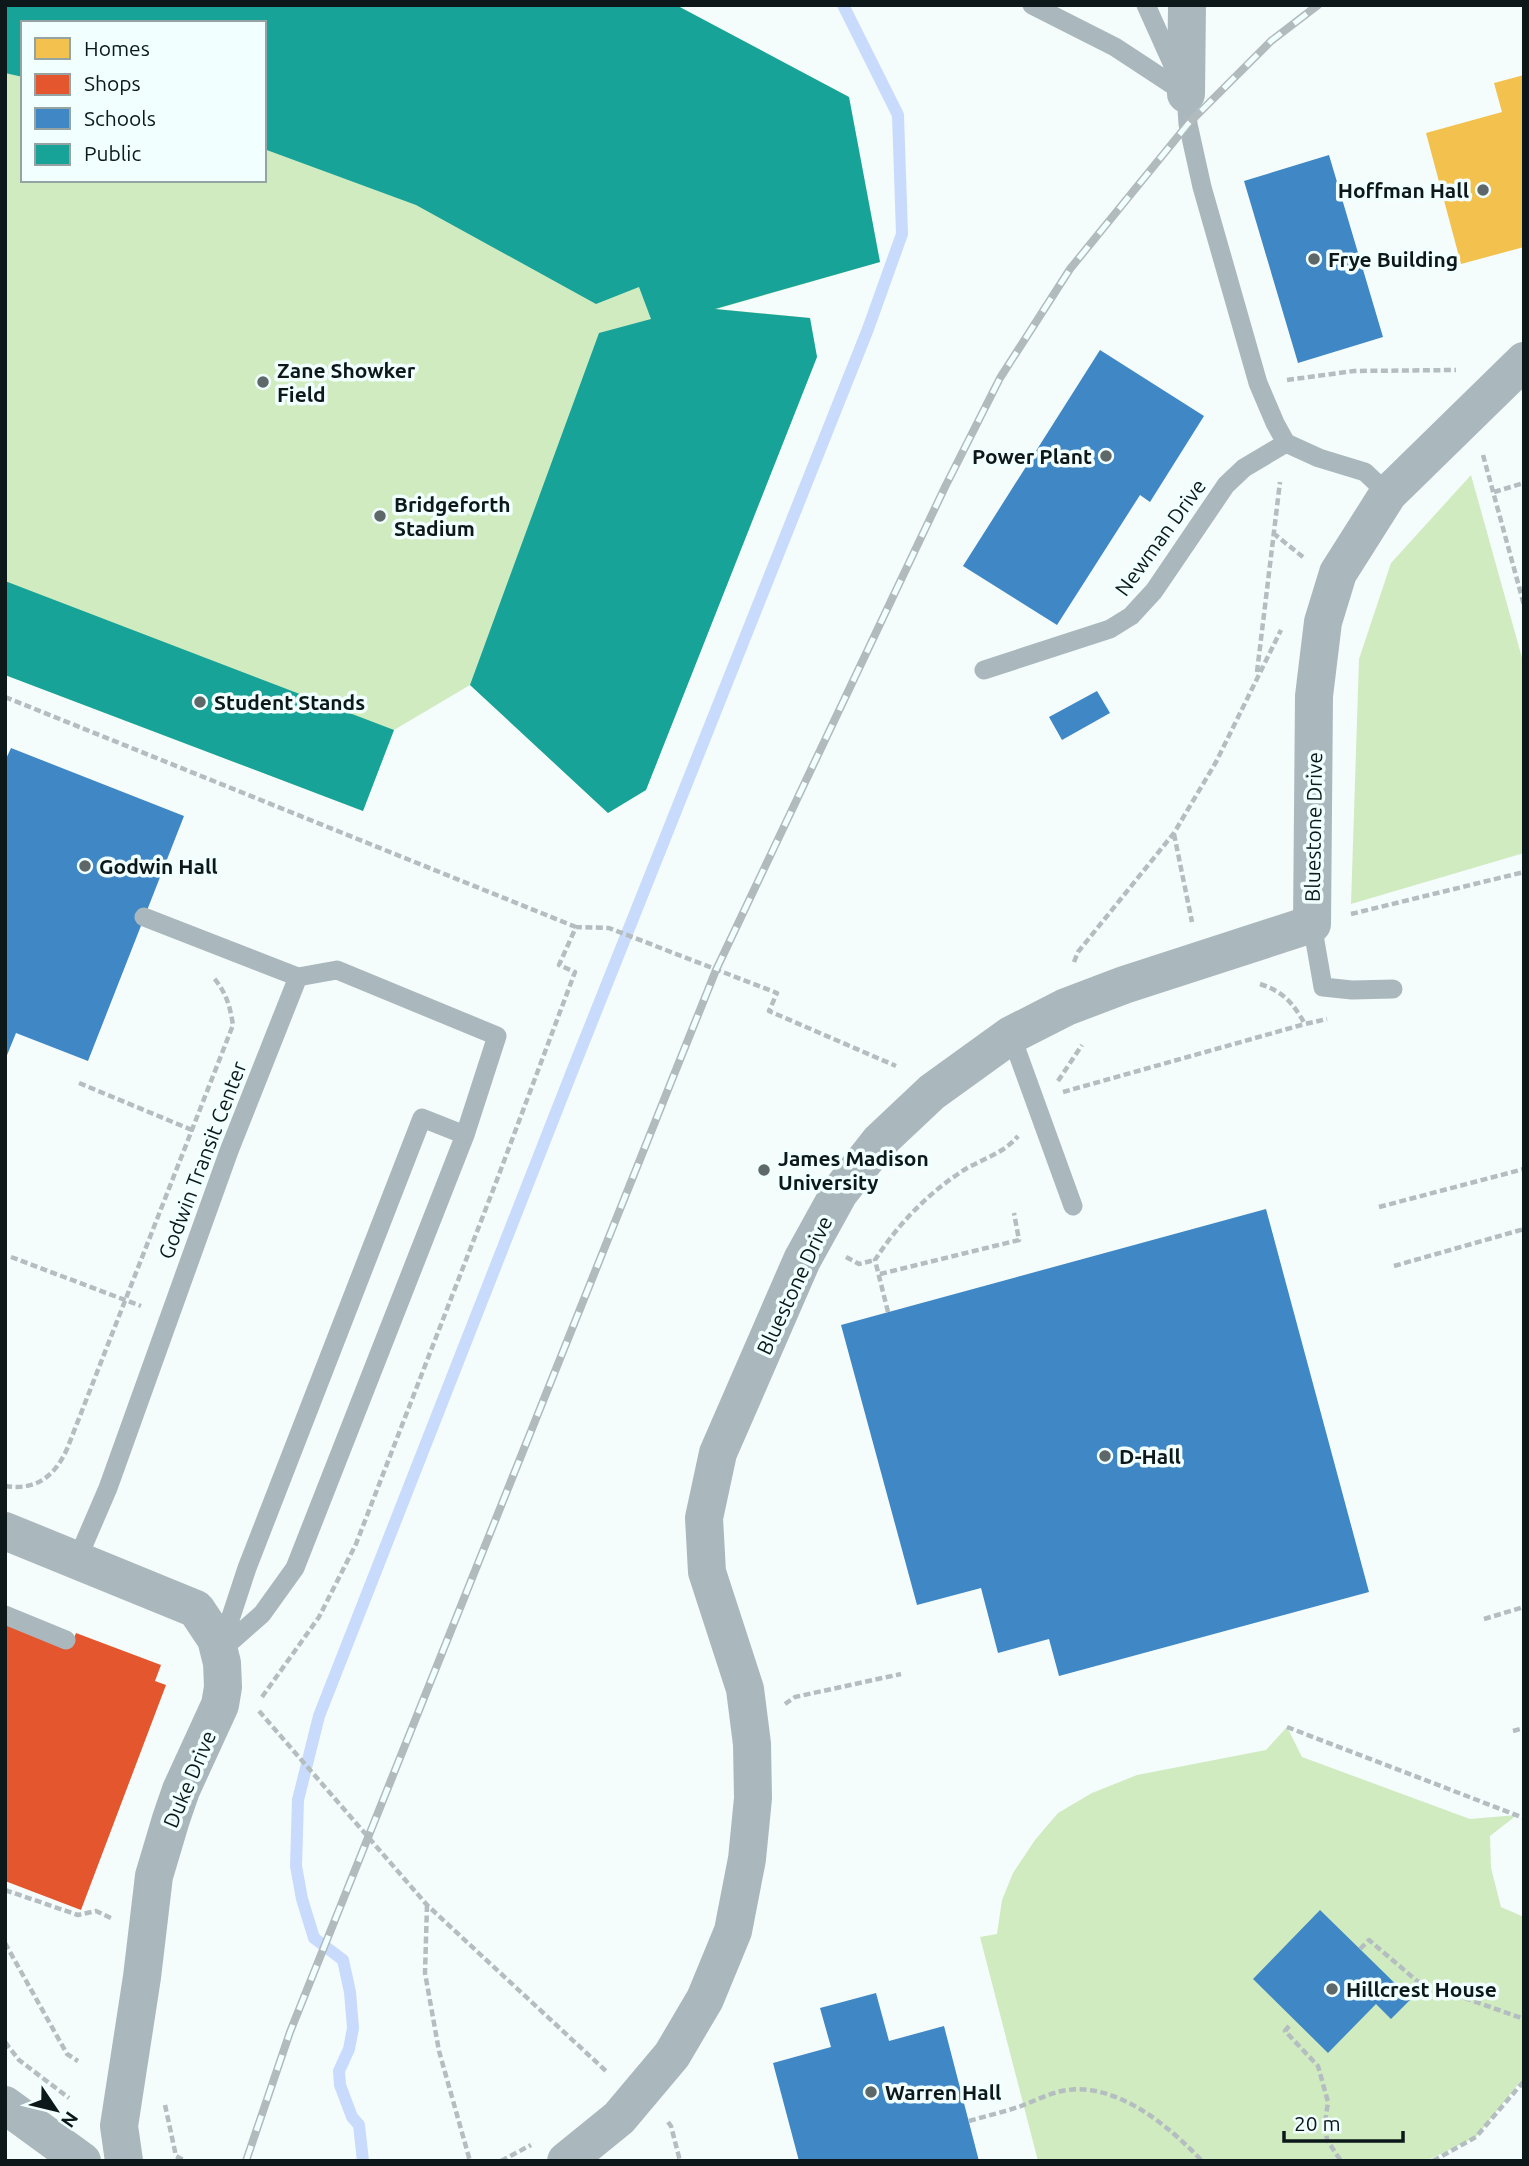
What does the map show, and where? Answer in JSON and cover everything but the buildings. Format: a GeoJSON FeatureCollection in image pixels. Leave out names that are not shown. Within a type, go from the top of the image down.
{"type":"FeatureCollection","features":[{"type":"Feature","properties":{"kind":"street"},"geometry":{"type":"LineString","coordinates":[[1186,94],[1187,5]]}},
{"type":"Feature","properties":{"kind":"street","name":"Bluestone Drive"},"geometry":{"type":"LineString","coordinates":[[553,2151],[620,2119],[672,2056],[705,1999],[733,1931],[747,1859],[753,1798],[752,1744],[745,1689],[707,1572],[704,1518],[718,1453],[802,1261],[839,1193],[880,1141],[932,1093],[1011,1035],[1066,1007],[1124,985],[1311,924],[1314,696],[1322,622],[1338,573],[1388,494],[1524,361]]}},
{"type":"Feature","properties":{"kind":"street","name":"Duke Drive"},"geometry":{"type":"LineString","coordinates":[[5,1531],[196,1608],[213,1634],[220,1651],[223,1675],[220,1705],[181,1790],[154,1876],[142,1977],[119,2126],[124,2161]]}},
{"type":"Feature","properties":{"kind":"street"},"geometry":{"type":"LineString","coordinates":[[5,2105],[82,2161]]}},
{"type":"Feature","properties":{"kind":"lane"},"geometry":{"type":"LineString","coordinates":[[1032,5],[1115,47],[1186,94]]}},
{"type":"Feature","properties":{"kind":"lane"},"geometry":{"type":"LineString","coordinates":[[1146,5],[1186,94],[1188,124],[1206,200],[1258,383],[1286,443],[1319,458],[1365,472],[1388,494]]}},
{"type":"Feature","properties":{"kind":"lane","name":"Newman Drive"},"geometry":{"type":"LineString","coordinates":[[984,670],[1110,629],[1131,616],[1154,591],[1226,485],[1244,468],[1286,443]]}},
{"type":"Feature","properties":{"kind":"lane"},"geometry":{"type":"LineString","coordinates":[[144,917],[298,977],[337,970],[497,1036],[465,1135],[295,1568],[262,1614],[220,1651]]}},
{"type":"Feature","properties":{"kind":"lane"},"geometry":{"type":"LineString","coordinates":[[1311,924],[1323,987],[1352,990],[1393,989]]}},
{"type":"Feature","properties":{"kind":"lane","name":"Godwin Transit Center"},"geometry":{"type":"LineString","coordinates":[[77,1560],[108,1488],[229,1151],[298,977]]}},
{"type":"Feature","properties":{"kind":"lane"},"geometry":{"type":"LineString","coordinates":[[1011,1035],[1044,1103],[1073,1206]]}},
{"type":"Feature","properties":{"kind":"lane"},"geometry":{"type":"LineString","coordinates":[[220,1651],[252,1555],[422,1118],[465,1135]]}},
{"type":"Feature","properties":{"kind":"lane"},"geometry":{"type":"LineString","coordinates":[[5,1615],[66,1640]]}},
{"type":"Feature","properties":{"kind":"path"},"geometry":{"type":"LineString","coordinates":[[1257,676],[1286,443]]}},
{"type":"Feature","properties":{"kind":"path"},"geometry":{"type":"LineString","coordinates":[[1494,492],[1524,483]]}},
{"type":"Feature","properties":{"kind":"path"},"geometry":{"type":"LineString","coordinates":[[1273,533],[1304,558]]}},
{"type":"Feature","properties":{"kind":"path"},"geometry":{"type":"LineString","coordinates":[[1073,964],[1078,951],[1174,833],[1216,762],[1283,627]]}},
{"type":"Feature","properties":{"kind":"path"},"geometry":{"type":"LineString","coordinates":[[5,696],[576,927],[609,928],[777,993],[769,1011],[896,1066],[890,1075]]}},
{"type":"Feature","properties":{"kind":"path"},"geometry":{"type":"LineString","coordinates":[[1174,833],[1193,929]]}},
{"type":"Feature","properties":{"kind":"path"},"geometry":{"type":"LineString","coordinates":[[1311,924],[1524,872]]}},
{"type":"Feature","properties":{"kind":"path"},"geometry":{"type":"LineString","coordinates":[[250,1715],[319,1618],[356,1544],[575,972],[559,965],[576,927]]}},
{"type":"Feature","properties":{"kind":"path"},"geometry":{"type":"LineString","coordinates":[[5,1486],[16,1488],[34,1484],[60,1465],[126,1300],[233,1025],[230,1006],[222,988],[208,971]]}},
{"type":"Feature","properties":{"kind":"path"},"geometry":{"type":"LineString","coordinates":[[1254,983],[1276,989],[1294,1004],[1305,1024]]}},
{"type":"Feature","properties":{"kind":"path"},"geometry":{"type":"LineString","coordinates":[[1044,1103],[1331,1018]]}},
{"type":"Feature","properties":{"kind":"path"},"geometry":{"type":"LineString","coordinates":[[838,1254],[859,1264],[875,1261],[893,1233],[926,1199],[959,1172],[1010,1146],[1044,1103],[1086,1038]]}},
{"type":"Feature","properties":{"kind":"path"},"geometry":{"type":"LineString","coordinates":[[79,1083],[192,1130]]}},
{"type":"Feature","properties":{"kind":"path"},"geometry":{"type":"LineString","coordinates":[[1379,1207],[1524,1169]]}},
{"type":"Feature","properties":{"kind":"path"},"geometry":{"type":"LineString","coordinates":[[880,1274],[1019,1240],[1014,1213]]}},
{"type":"Feature","properties":{"kind":"path"},"geometry":{"type":"LineString","coordinates":[[1394,1266],[1524,1229]]}},
{"type":"Feature","properties":{"kind":"path"},"geometry":{"type":"LineString","coordinates":[[10,1257],[168,1316]]}},
{"type":"Feature","properties":{"kind":"path"},"geometry":{"type":"LineString","coordinates":[[875,1261],[888,1312]]}},
{"type":"Feature","properties":{"kind":"path"},"geometry":{"type":"LineString","coordinates":[[1484,1619],[1524,1607]]}},
{"type":"Feature","properties":{"kind":"path"},"geometry":{"type":"LineString","coordinates":[[810,1694],[901,1674]]}},
{"type":"Feature","properties":{"kind":"path"},"geometry":{"type":"LineString","coordinates":[[255,1707],[427,1905],[618,2081],[638,2095],[671,2126],[680,2161]]}},
{"type":"Feature","properties":{"kind":"path"},"geometry":{"type":"LineString","coordinates":[[1287,1727],[1524,1818]]}},
{"type":"Feature","properties":{"kind":"path"},"geometry":{"type":"LineString","coordinates":[[1513,1731],[1524,1728]]}},
{"type":"Feature","properties":{"kind":"path"},"geometry":{"type":"LineString","coordinates":[[5,1890],[78,1915],[96,1911],[115,1919]]}},
{"type":"Feature","properties":{"kind":"path"},"geometry":{"type":"LineString","coordinates":[[427,1905],[425,1973],[439,2051],[470,2161]]}},
{"type":"Feature","properties":{"kind":"path"},"geometry":{"type":"LineString","coordinates":[[1360,1949],[1369,1940],[1417,1981],[1524,2019]]}},
{"type":"Feature","properties":{"kind":"path"},"geometry":{"type":"LineString","coordinates":[[5,1943],[67,2054],[78,2060]]}},
{"type":"Feature","properties":{"kind":"path"},"geometry":{"type":"LineString","coordinates":[[1289,2026],[1284,2031],[1318,2066],[1324,2080],[1328,2102],[1325,2123],[1327,2140],[1341,2161]]}},
{"type":"Feature","properties":{"kind":"path"},"geometry":{"type":"LineString","coordinates":[[5,2042],[19,2060],[69,2098]]}},
{"type":"Feature","properties":{"kind":"path"},"geometry":{"type":"LineString","coordinates":[[1433,2161],[1476,2137],[1524,2081]]}},
{"type":"Feature","properties":{"kind":"path"},"geometry":{"type":"LineString","coordinates":[[969,2121],[1062,2091],[1081,2090],[1111,2095],[1140,2109],[1186,2143],[1202,2161]]}},
{"type":"Feature","properties":{"kind":"path"},"geometry":{"type":"LineString","coordinates":[[164,2102],[176,2156],[185,2161]]}},
{"type":"Feature","properties":{"kind":"path"},"geometry":{"type":"LineString","coordinates":[[501,2161],[553,2151]]}},
{"type":"Feature","properties":{"kind":"green space","name":"Bridgeforth Stadium"},"geometry":{"type":"Polygon","coordinates":[[[5,5],[676,5],[849,97],[880,262],[717,309],[810,318],[817,357],[646,790],[608,813],[470,685],[394,730],[363,811],[5,675],[5,5]]]}},
{"type":"Feature","properties":{"kind":"green space"},"geometry":{"type":"Polygon","coordinates":[[[1471,475],[1524,665],[1524,853],[1351,904],[1359,659],[1391,563],[1471,475]]]}},
{"type":"Feature","properties":{"kind":"green space"},"geometry":{"type":"Polygon","coordinates":[[[1287,1727],[1302,1757],[1470,1819],[1517,1815],[1490,1836],[1491,1868],[1501,1907],[1524,1917],[1524,2077],[1476,2137],[1426,2161],[1038,2161],[980,1937],[997,1934],[1002,1900],[1013,1873],[1035,1840],[1058,1813],[1092,1793],[1137,1775],[1266,1750],[1287,1727]]]}},
{"type":"Feature","properties":{"kind":"waterway"},"geometry":{"type":"LineString","coordinates":[[363,2161],[359,2125],[352,2117],[340,2085],[339,2071],[349,2049],[353,2028],[350,1992],[343,1960],[314,1938],[302,1899],[296,1866],[298,1800],[319,1716],[868,329],[902,234],[898,115],[843,5]]}},
{"type":"Feature","properties":{"kind":"railway"},"geometry":{"type":"LineString","coordinates":[[246,2161],[290,2032],[716,970],[945,487],[1000,378],[1070,269],[1188,124],[1271,41],[1318,5]]}},
{"type":"Feature","properties":{"kind":"place","name":"Hoffman Hall"},"geometry":{"type":"Point","coordinates":[1483,190]}},
{"type":"Feature","properties":{"kind":"place","name":"Frye Building"},"geometry":{"type":"Point","coordinates":[1314,259]}},
{"type":"Feature","properties":{"kind":"place","name":"Zane Showker Field"},"geometry":{"type":"Point","coordinates":[263,382]}},
{"type":"Feature","properties":{"kind":"place","name":"Power Plant"},"geometry":{"type":"Point","coordinates":[1106,456]}},
{"type":"Feature","properties":{"kind":"place","name":"Bridgeforth Stadium"},"geometry":{"type":"Point","coordinates":[380,516]}},
{"type":"Feature","properties":{"kind":"place","name":"Student Stands"},"geometry":{"type":"Point","coordinates":[200,702]}},
{"type":"Feature","properties":{"kind":"place","name":"Godwin Hall"},"geometry":{"type":"Point","coordinates":[85,866]}},
{"type":"Feature","properties":{"kind":"place","name":"James Madison University"},"geometry":{"type":"Point","coordinates":[764,1170]}},
{"type":"Feature","properties":{"kind":"place","name":"D-Hall"},"geometry":{"type":"Point","coordinates":[1105,1456]}},
{"type":"Feature","properties":{"kind":"place","name":"Hillcrest House"},"geometry":{"type":"Point","coordinates":[1332,1989]}},
{"type":"Feature","properties":{"kind":"place","name":"Warren Hall"},"geometry":{"type":"Point","coordinates":[871,2092]}}]}
